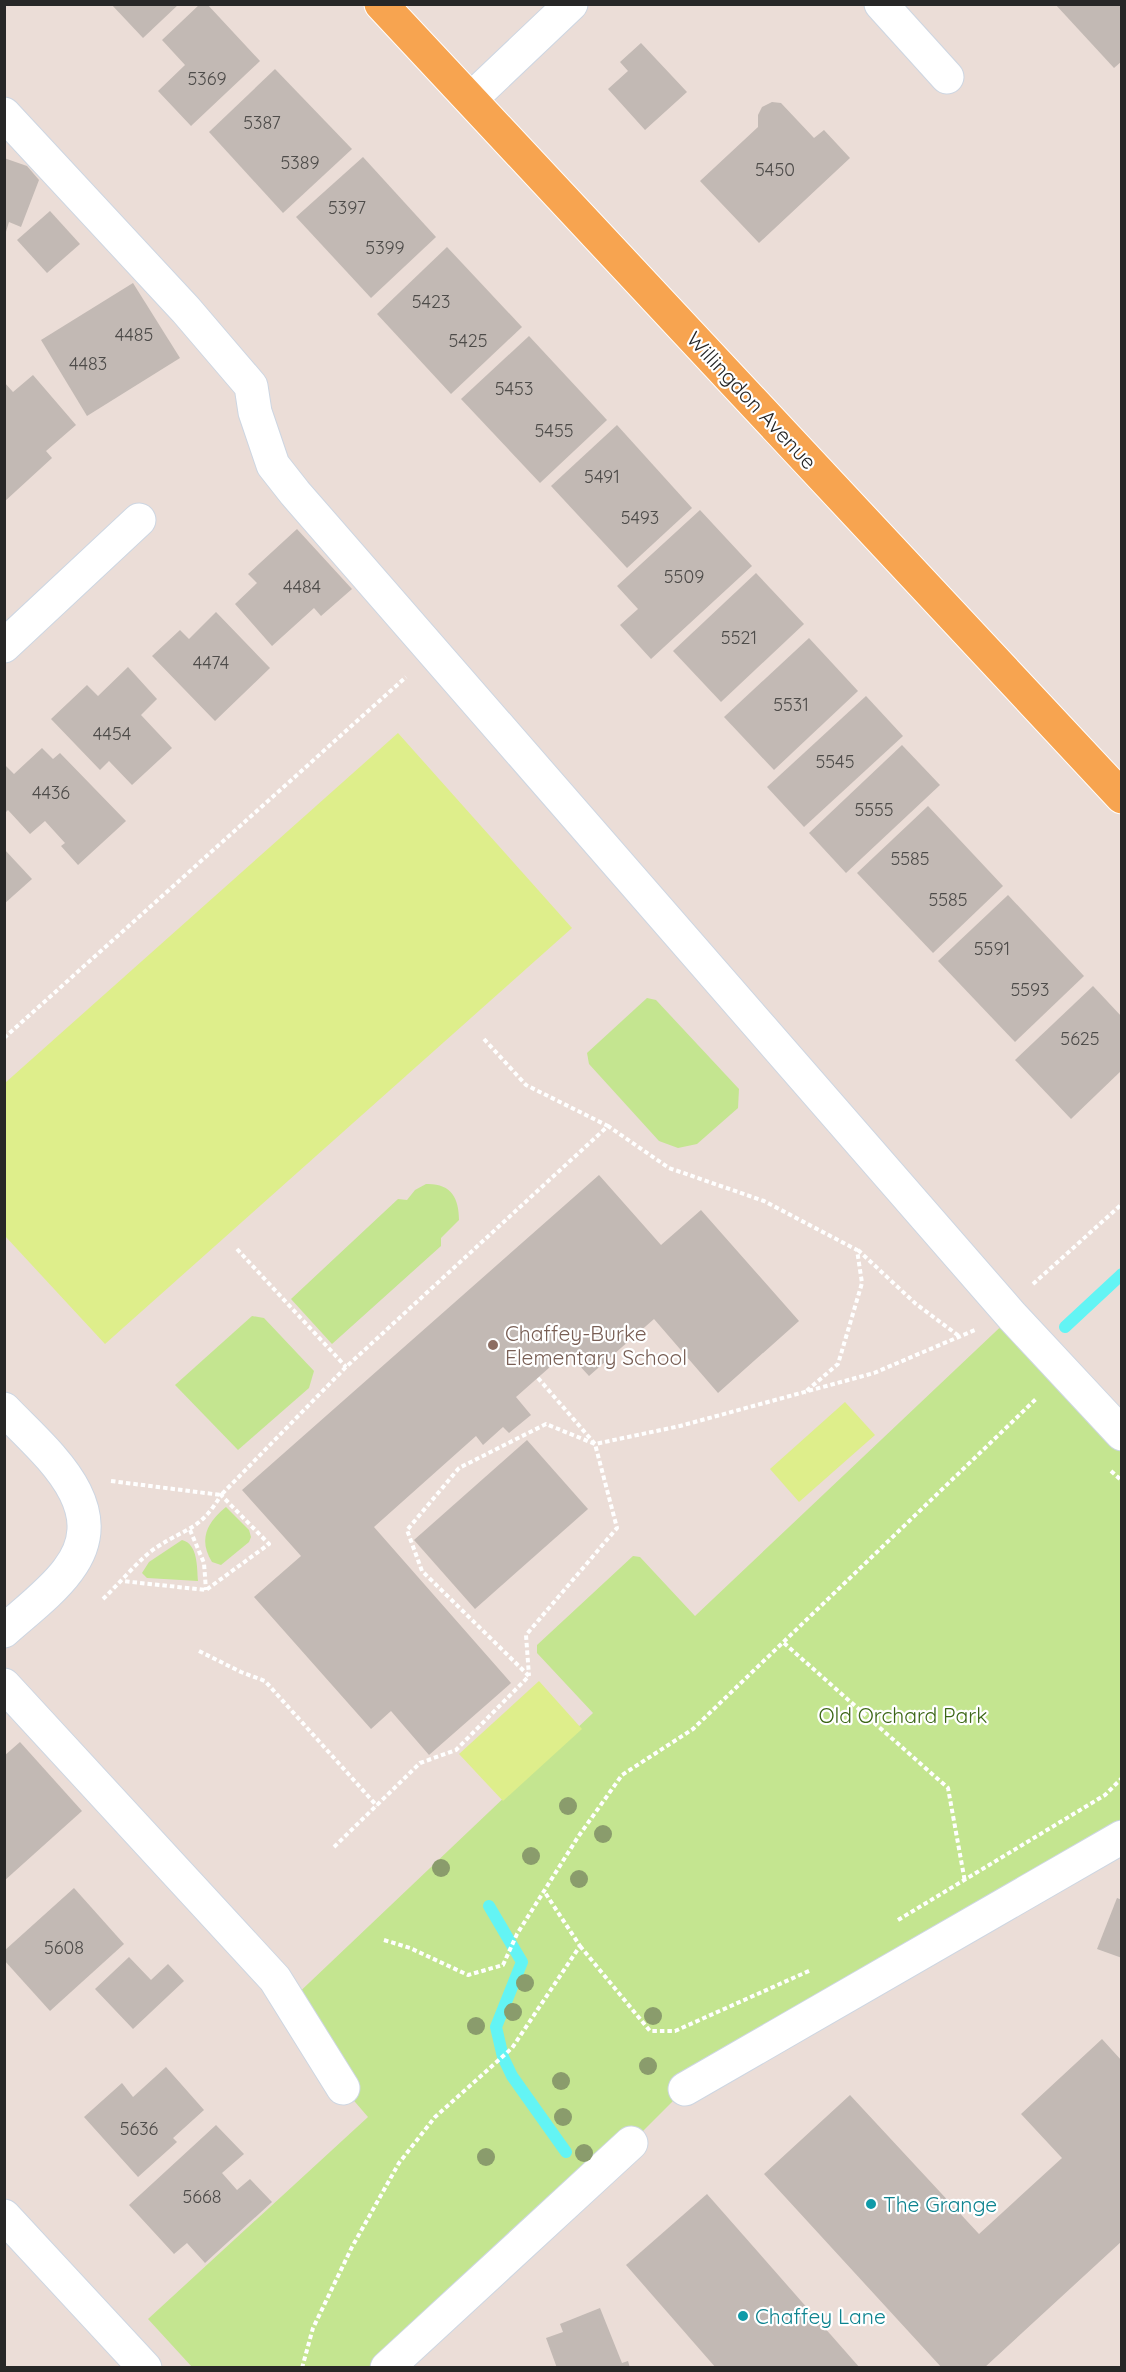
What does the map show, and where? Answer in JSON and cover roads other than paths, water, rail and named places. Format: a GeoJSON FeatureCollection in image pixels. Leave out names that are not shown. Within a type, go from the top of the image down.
{"type":"FeatureCollection","features":[{"type":"Feature","properties":{"kind":"main road","name":"Willingdon Avenue"},"geometry":{"type":"LineString","coordinates":[[381,4],[1122,797]]}},
{"type":"Feature","properties":{"kind":"street"},"geometry":{"type":"LineString","coordinates":[[471,99],[571,4]]}},
{"type":"Feature","properties":{"kind":"street"},"geometry":{"type":"LineString","coordinates":[[881,4],[947,77]]}},
{"type":"Feature","properties":{"kind":"street"},"geometry":{"type":"LineString","coordinates":[[4,114],[186,310],[251,386],[255,412],[273,465],[295,494],[1012,1316],[1122,1434]]}},
{"type":"Feature","properties":{"kind":"street"},"geometry":{"type":"LineString","coordinates":[[4,646],[139,520]]}},
{"type":"Feature","properties":{"kind":"street"},"geometry":{"type":"LineString","coordinates":[[4,1409],[74,1486],[81,1507],[83,1524],[82,1540],[77,1556],[67,1572],[4,1631]]}},
{"type":"Feature","properties":{"kind":"street"},"geometry":{"type":"LineString","coordinates":[[4,1685],[275,1978],[344,2088]]}},
{"type":"Feature","properties":{"kind":"street"},"geometry":{"type":"LineString","coordinates":[[685,2089],[1122,1837]]}},
{"type":"Feature","properties":{"kind":"street"},"geometry":{"type":"LineString","coordinates":[[387,2367],[631,2143]]}},
{"type":"Feature","properties":{"kind":"street"},"geometry":{"type":"LineString","coordinates":[[4,2216],[145,2367]]}},
{"type":"Feature","properties":{"kind":"waterway"},"geometry":{"type":"LineString","coordinates":[[1065,1327],[1122,1274]]}},
{"type":"Feature","properties":{"kind":"waterway"},"geometry":{"type":"LineString","coordinates":[[489,1906],[522,1962],[496,2027],[503,2057],[512,2076],[566,2152]]}},
{"type":"Feature","properties":{"kind":"place","name":"Chaffey-Burke Elementary School"},"geometry":{"type":"Point","coordinates":[493,1345]}},
{"type":"Feature","properties":{"kind":"place","name":"The Grange"},"geometry":{"type":"Point","coordinates":[871,2204]}},
{"type":"Feature","properties":{"kind":"place","name":"Chaffey Lane"},"geometry":{"type":"Point","coordinates":[743,2316]}},
{"type":"Feature","properties":{"kind":"park label","name":"Old Orchard Park"},"geometry":{"type":"Point","coordinates":[903,1715]}}]}
